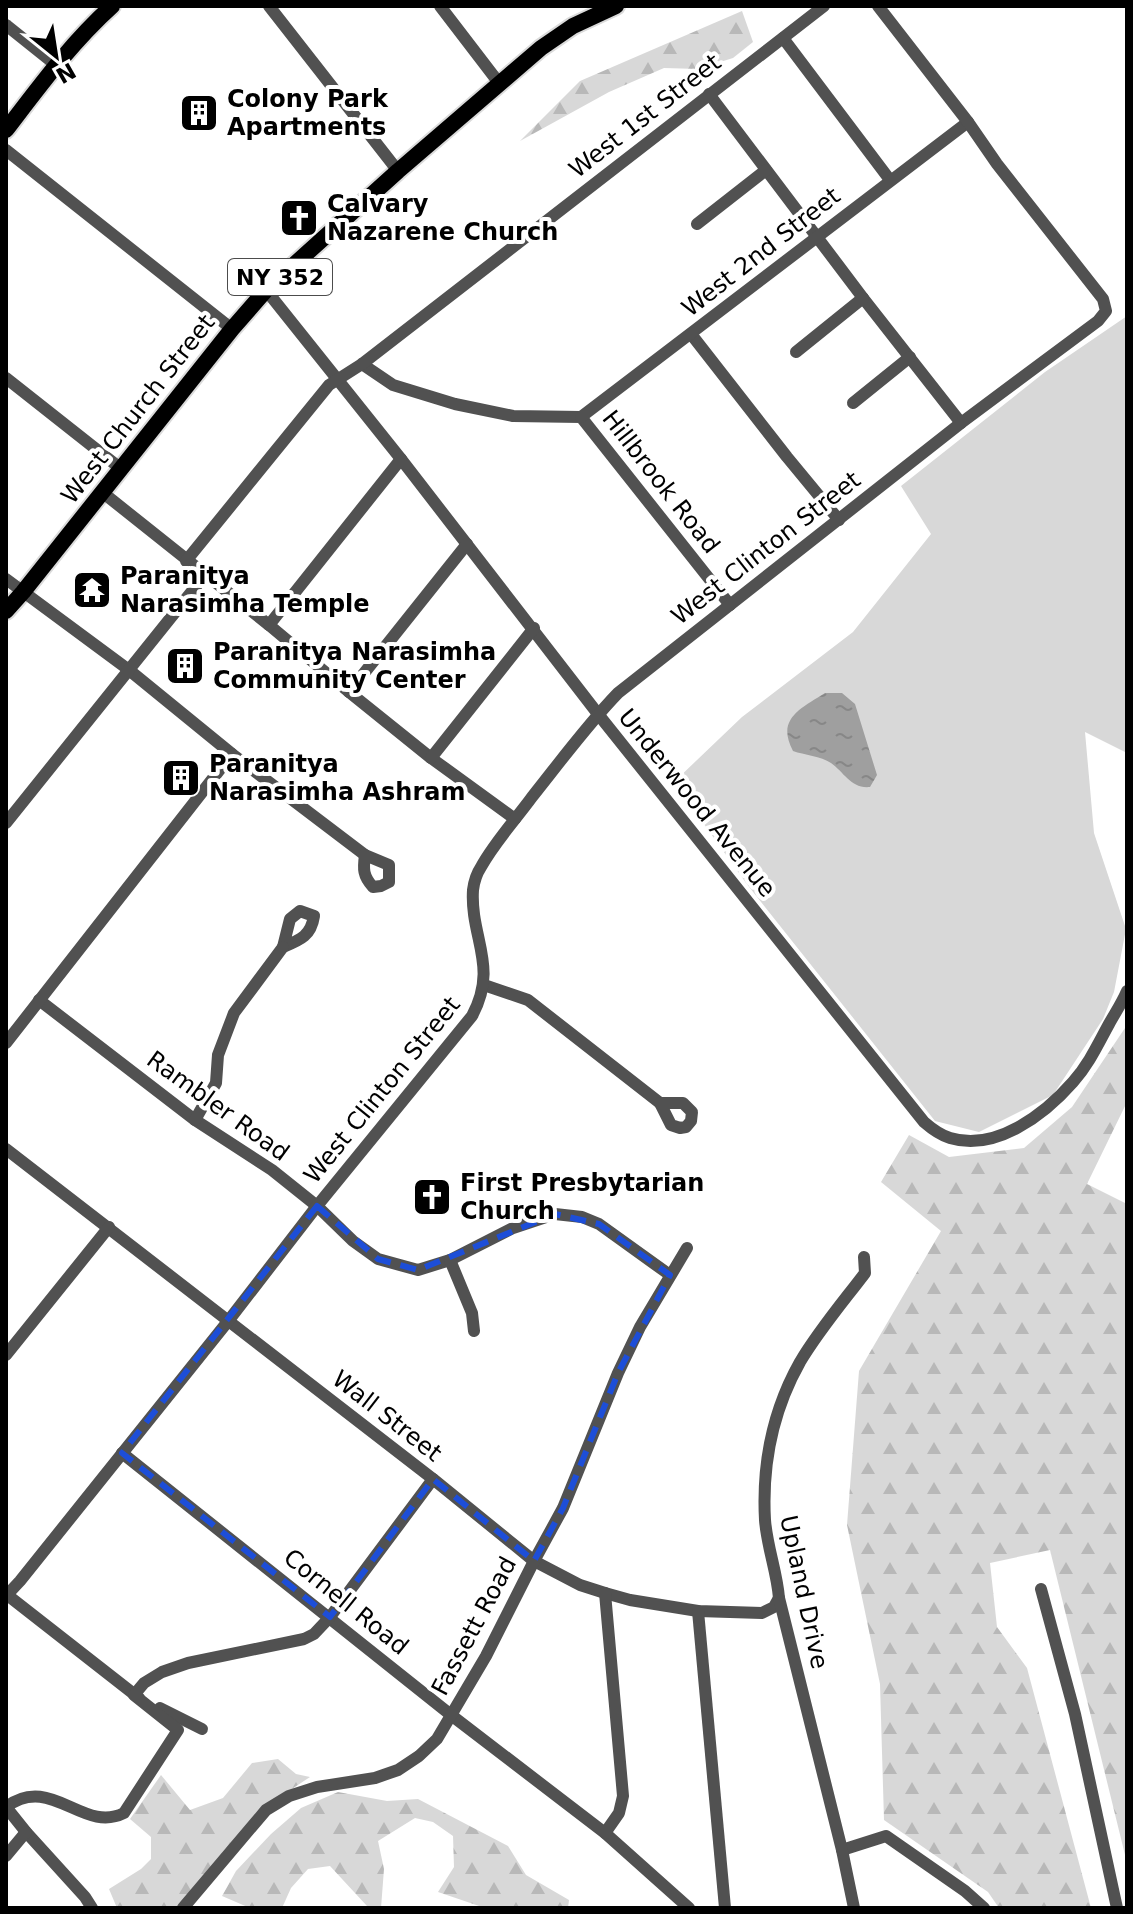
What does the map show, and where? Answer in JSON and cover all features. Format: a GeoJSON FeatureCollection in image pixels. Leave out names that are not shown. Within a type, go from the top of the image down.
{"type":"FeatureCollection","features":[{"type":"Feature","properties":{"kind":"main road"},"geometry":{"type":"LineString","coordinates":[[6,130],[56,65],[112,6]]}},
{"type":"Feature","properties":{"kind":"main road","name":"West Church Street"},"geometry":{"type":"LineString","coordinates":[[6,611],[266,290],[541,48],[573,26],[616,6]]}},
{"type":"Feature","properties":{"kind":"street"},"geometry":{"type":"LineString","coordinates":[[269,6],[398,171]]}},
{"type":"Feature","properties":{"kind":"street"},"geometry":{"type":"LineString","coordinates":[[440,6],[499,83]]}},
{"type":"Feature","properties":{"kind":"street","name":"West 1st Street"},"geometry":{"type":"LineString","coordinates":[[186,561],[329,385],[362,364],[824,6]]}},
{"type":"Feature","properties":{"kind":"street"},"geometry":{"type":"LineString","coordinates":[[878,6],[968,122]]}},
{"type":"Feature","properties":{"kind":"street"},"geometry":{"type":"LineString","coordinates":[[6,25],[56,65]]}},
{"type":"Feature","properties":{"kind":"street"},"geometry":{"type":"LineString","coordinates":[[783,38],[890,180]]}},
{"type":"Feature","properties":{"kind":"street"},"geometry":{"type":"LineString","coordinates":[[709,94],[961,423]]}},
{"type":"Feature","properties":{"kind":"street","name":"West 2nd Street"},"geometry":{"type":"LineString","coordinates":[[581,417],[968,122]]}},
{"type":"Feature","properties":{"kind":"street","name":"West Clinton Street"},"geometry":{"type":"LineString","coordinates":[[6,1595],[472,1016],[484,985],[473,887],[483,863],[598,714],[618,693],[961,423],[1098,321],[1106,311],[1103,299],[997,164],[968,122]]}},
{"type":"Feature","properties":{"kind":"street"},"geometry":{"type":"LineString","coordinates":[[6,150],[232,329]]}},
{"type":"Feature","properties":{"kind":"street"},"geometry":{"type":"LineString","coordinates":[[697,224],[766,170]]}},
{"type":"Feature","properties":{"kind":"street","name":"Underwood Avenue"},"geometry":{"type":"LineString","coordinates":[[266,290],[534,628],[598,714],[924,1122],[936,1132],[951,1139],[988,1139],[1010,1131],[1039,1113],[1081,1072],[1127,991]]}},
{"type":"Feature","properties":{"kind":"street"},"geometry":{"type":"LineString","coordinates":[[796,352],[863,298]]}},
{"type":"Feature","properties":{"kind":"street"},"geometry":{"type":"LineString","coordinates":[[691,334],[839,520]]}},
{"type":"Feature","properties":{"kind":"street"},"geometry":{"type":"LineString","coordinates":[[853,403],[910,357]]}},
{"type":"Feature","properties":{"kind":"street","name":"Hillbrook Road"},"geometry":{"type":"LineString","coordinates":[[362,364],[393,385],[455,404],[513,416],[581,417],[730,605]]}},
{"type":"Feature","properties":{"kind":"street"},"geometry":{"type":"LineString","coordinates":[[6,378],[120,468]]}},
{"type":"Feature","properties":{"kind":"street"},"geometry":{"type":"LineString","coordinates":[[269,625],[401,459]]}},
{"type":"Feature","properties":{"kind":"street"},"geometry":{"type":"LineString","coordinates":[[102,492],[431,758],[515,819]]}},
{"type":"Feature","properties":{"kind":"street"},"geometry":{"type":"LineString","coordinates":[[349,692],[467,544]]}},
{"type":"Feature","properties":{"kind":"street"},"geometry":{"type":"LineString","coordinates":[[6,823],[205,575]]}},
{"type":"Feature","properties":{"kind":"street"},"geometry":{"type":"LineString","coordinates":[[6,579],[129,670],[232,754],[365,855]]}},
{"type":"Feature","properties":{"kind":"street"},"geometry":{"type":"LineString","coordinates":[[431,758],[534,628]]}},
{"type":"Feature","properties":{"kind":"street"},"geometry":{"type":"LineString","coordinates":[[6,1043],[232,754]]}},
{"type":"Feature","properties":{"kind":"street"},"geometry":{"type":"LineString","coordinates":[[195,1120],[216,1083],[218,1055],[234,1013],[283,947]]}},
{"type":"Feature","properties":{"kind":"street"},"geometry":{"type":"LineString","coordinates":[[484,985],[528,1000],[660,1103]]}},
{"type":"Feature","properties":{"kind":"street","name":"Rambler Road"},"geometry":{"type":"LineString","coordinates":[[39,1000],[195,1120],[272,1170],[378,1259],[418,1270],[450,1260],[513,1228],[555,1214],[582,1217],[599,1224],[670,1275]]}},
{"type":"Feature","properties":{"kind":"street","name":"Wall Street"},"geometry":{"type":"LineString","coordinates":[[6,1149],[433,1479],[534,1561],[580,1585],[605,1593],[698,1611],[762,1613],[774,1607],[779,1598]]}},
{"type":"Feature","properties":{"kind":"street"},"geometry":{"type":"LineString","coordinates":[[6,1355],[109,1227]]}},
{"type":"Feature","properties":{"kind":"street","name":"Fassett Road"},"geometry":{"type":"LineString","coordinates":[[183,1908],[266,1810],[289,1796],[317,1787],[375,1778],[398,1770],[437,1739],[486,1656],[563,1508],[618,1373],[640,1327],[687,1248]]}},
{"type":"Feature","properties":{"kind":"street","name":"Upland Drive"},"geometry":{"type":"LineString","coordinates":[[854,1908],[779,1598],[778,1580],[765,1525],[764,1497],[770,1441],[777,1414],[800,1363],[865,1273],[864,1257]]}},
{"type":"Feature","properties":{"kind":"street"},"geometry":{"type":"LineString","coordinates":[[450,1260],[472,1313],[474,1331]]}},
{"type":"Feature","properties":{"kind":"street","name":"Cornell Road"},"geometry":{"type":"LineString","coordinates":[[122,1453],[451,1715],[605,1833],[689,1908]]}},
{"type":"Feature","properties":{"kind":"street"},"geometry":{"type":"LineString","coordinates":[[134,1695],[144,1683],[162,1672],[188,1663],[304,1639],[314,1634],[433,1479]]}},
{"type":"Feature","properties":{"kind":"street"},"geometry":{"type":"LineString","coordinates":[[1041,1589],[1075,1714],[1117,1908]]}},
{"type":"Feature","properties":{"kind":"street"},"geometry":{"type":"LineString","coordinates":[[605,1593],[623,1796],[619,1813],[605,1833]]}},
{"type":"Feature","properties":{"kind":"street"},"geometry":{"type":"LineString","coordinates":[[6,1595],[178,1730],[128,1811],[117,1817],[102,1818],[53,1798],[34,1795],[15,1800],[6,1807],[92,1908]]}},
{"type":"Feature","properties":{"kind":"street"},"geometry":{"type":"LineString","coordinates":[[698,1611],[725,1908]]}},
{"type":"Feature","properties":{"kind":"street"},"geometry":{"type":"LineString","coordinates":[[134,1695],[202,1729]]}},
{"type":"Feature","properties":{"kind":"street"},"geometry":{"type":"LineString","coordinates":[[6,1856],[26,1832]]}},
{"type":"Feature","properties":{"kind":"street"},"geometry":{"type":"LineString","coordinates":[[842,1850],[886,1836],[965,1891],[984,1908]]}},
{"type":"Feature","properties":{"kind":"highlighted area"},"geometry":{"type":"Polygon","coordinates":[[[317,1206],[378,1259],[418,1270],[555,1214],[599,1224],[670,1275],[618,1373],[563,1508],[534,1561],[433,1479],[330,1617],[122,1453],[317,1206]]]}},
{"type":"Feature","properties":{"kind":"green space"},"geometry":{"type":"Polygon","coordinates":[[[742,11],[753,42],[733,58],[698,69],[664,68],[609,92],[520,141],[580,81],[742,11]]]}},
{"type":"Feature","properties":{"kind":"green space"},"geometry":{"type":"Polygon","coordinates":[[[1127,316],[1127,753],[1085,732],[1094,833],[1126,929],[1114,992],[1103,1019],[1053,1095],[979,1132],[935,1121],[746,883],[674,782],[742,717],[853,632],[931,534],[901,486],[1045,372],[1127,316]]]}},
{"type":"Feature","properties":{"kind":"green space"},"geometry":{"type":"Polygon","coordinates":[[[1127,1025],[1127,1102],[1087,1184],[1127,1204],[1127,1863],[1050,1550],[990,1563],[997,1627],[1027,1668],[1091,1908],[999,1908],[988,1892],[884,1820],[880,1684],[847,1525],[859,1371],[941,1231],[881,1182],[909,1135],[949,1157],[1024,1148],[1072,1107],[1127,1025]]]}},
{"type":"Feature","properties":{"kind":"green space"},"geometry":{"type":"Polygon","coordinates":[[[278,1759],[296,1774],[310,1777],[263,1808],[179,1908],[117,1908],[109,1889],[151,1859],[151,1837],[130,1819],[161,1775],[190,1810],[223,1798],[252,1763],[278,1759]]]}},
{"type":"Feature","properties":{"kind":"green space"},"geometry":{"type":"Polygon","coordinates":[[[338,1792],[387,1801],[418,1799],[508,1846],[526,1875],[569,1900],[568,1908],[485,1908],[438,1892],[454,1867],[453,1836],[433,1822],[415,1818],[378,1841],[384,1869],[381,1908],[367,1906],[330,1866],[308,1869],[291,1888],[282,1908],[250,1908],[222,1896],[236,1871],[271,1834],[301,1808],[338,1792]]]}},
{"type":"Feature","properties":{"kind":"water"},"geometry":{"type":"Polygon","coordinates":[[[825,693],[842,693],[855,704],[877,775],[870,787],[853,783],[827,761],[793,751],[788,740],[789,723],[799,710],[825,693]]]}},
{"type":"Feature","properties":{"kind":"place","name":"Colony Park Apartments"},"geometry":{"type":"Point","coordinates":[199,113]}},
{"type":"Feature","properties":{"kind":"place","name":"Calvary Nazarene Church"},"geometry":{"type":"Point","coordinates":[299,218]}},
{"type":"Feature","properties":{"kind":"place","name":"Paranitya Narasimha Temple"},"geometry":{"type":"Point","coordinates":[92,590]}},
{"type":"Feature","properties":{"kind":"place","name":"Paranitya Narasimha Community Center"},"geometry":{"type":"Point","coordinates":[185,666]}},
{"type":"Feature","properties":{"kind":"place","name":"Paranitya Narasimha Ashram"},"geometry":{"type":"Point","coordinates":[181,778]}},
{"type":"Feature","properties":{"kind":"place","name":"First Presbytarian Church"},"geometry":{"type":"Point","coordinates":[432,1197]}}]}
